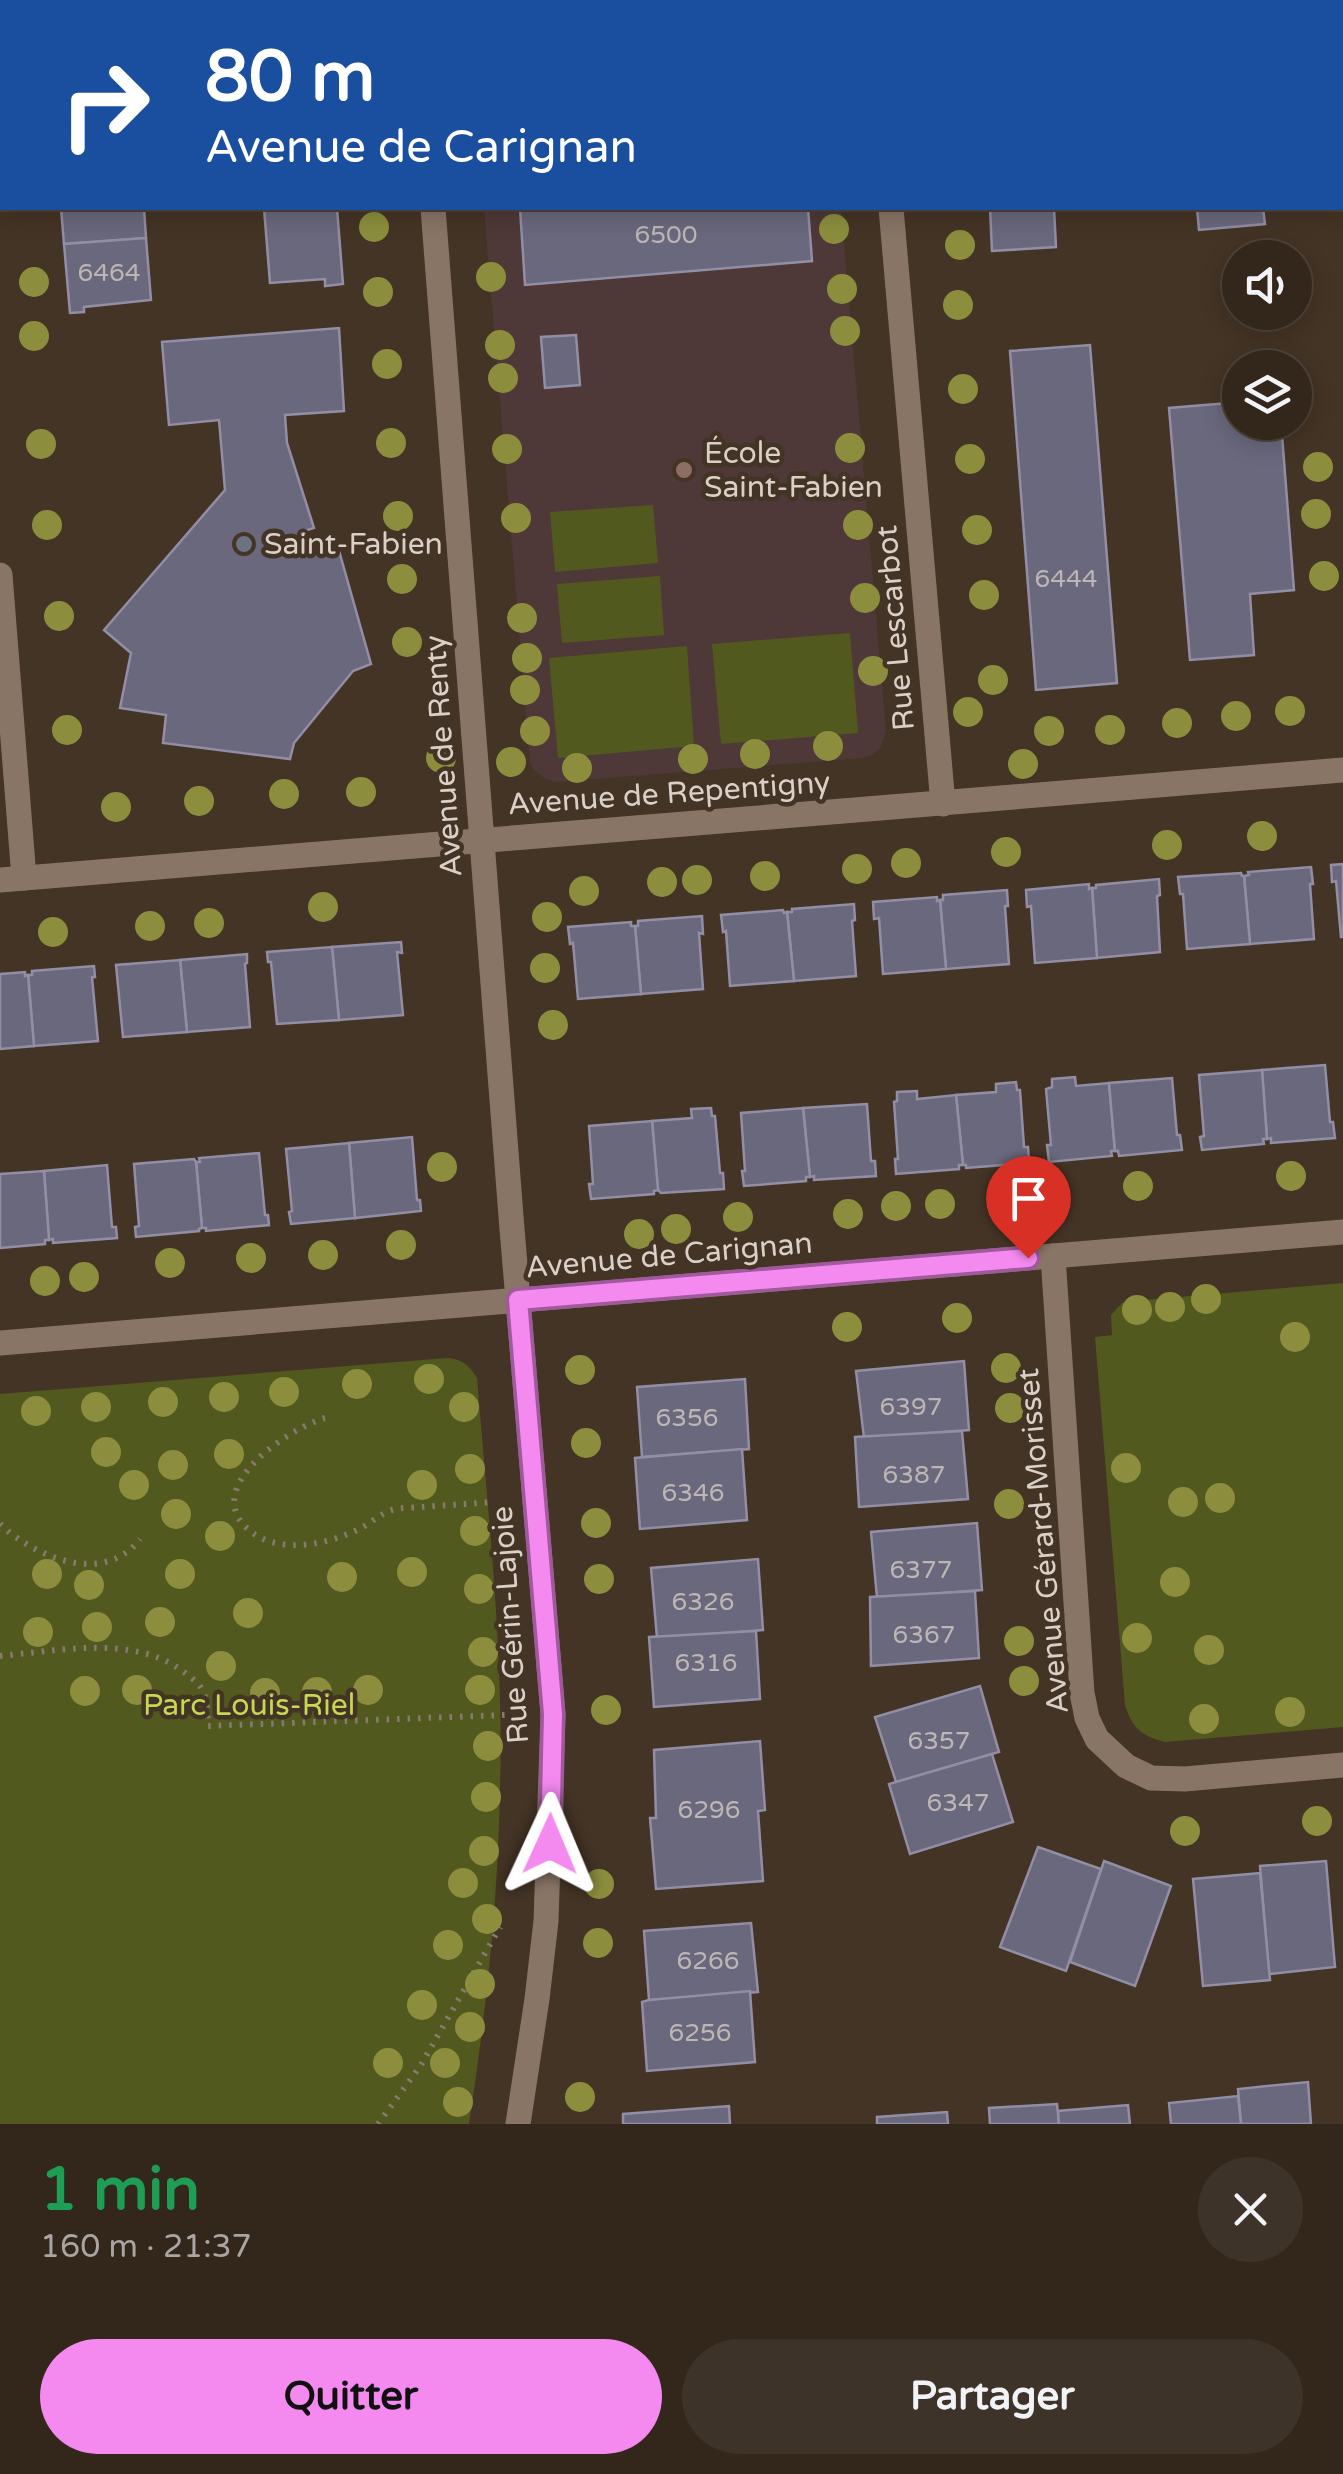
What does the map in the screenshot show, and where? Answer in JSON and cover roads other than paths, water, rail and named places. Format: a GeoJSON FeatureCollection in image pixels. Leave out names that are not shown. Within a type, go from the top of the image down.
{"type":"FeatureCollection","features":[{"type":"Feature","properties":{"kind":"street","name":"Avenue de Renty"},"geometry":{"type":"LineString","coordinates":[[433,210],[518,1300]]}},
{"type":"Feature","properties":{"kind":"street","name":"Rue Lescarbot"},"geometry":{"type":"LineString","coordinates":[[891,210],[943,804]]}},
{"type":"Feature","properties":{"kind":"street"},"geometry":{"type":"LineString","coordinates":[[0,574],[12,879]]}},
{"type":"Feature","properties":{"kind":"street","name":"Avenue de Repentigny"},"geometry":{"type":"LineString","coordinates":[[12,879],[1343,770]]}},
{"type":"Feature","properties":{"kind":"street","name":"Avenue de Carignan"},"geometry":{"type":"LineString","coordinates":[[0,1342],[1343,1232]]}},
{"type":"Feature","properties":{"kind":"street","name":"Avenue Gérard-Morisset"},"geometry":{"type":"LineString","coordinates":[[1053,1256],[1082,1693],[1086,1718],[1097,1739],[1126,1766],[1151,1778],[1184,1779],[1343,1765]]}},
{"type":"Feature","properties":{"kind":"street","name":"Rue Gérin-Lajoie"},"geometry":{"type":"LineString","coordinates":[[518,1300],[553,1714],[546,1921],[518,2124]]}},
{"type":"Feature","properties":{"kind":"place","name":"École Saint-Fabien"},"geometry":{"type":"Point","coordinates":[684,470]}},
{"type":"Feature","properties":{"kind":"place","name":"Saint-Fabien"},"geometry":{"type":"Point","coordinates":[244,544]}},
{"type":"Feature","properties":{"kind":"park label","name":"Parc Louis-Riel"},"geometry":{"type":"Point","coordinates":[249,1705]}}]}
